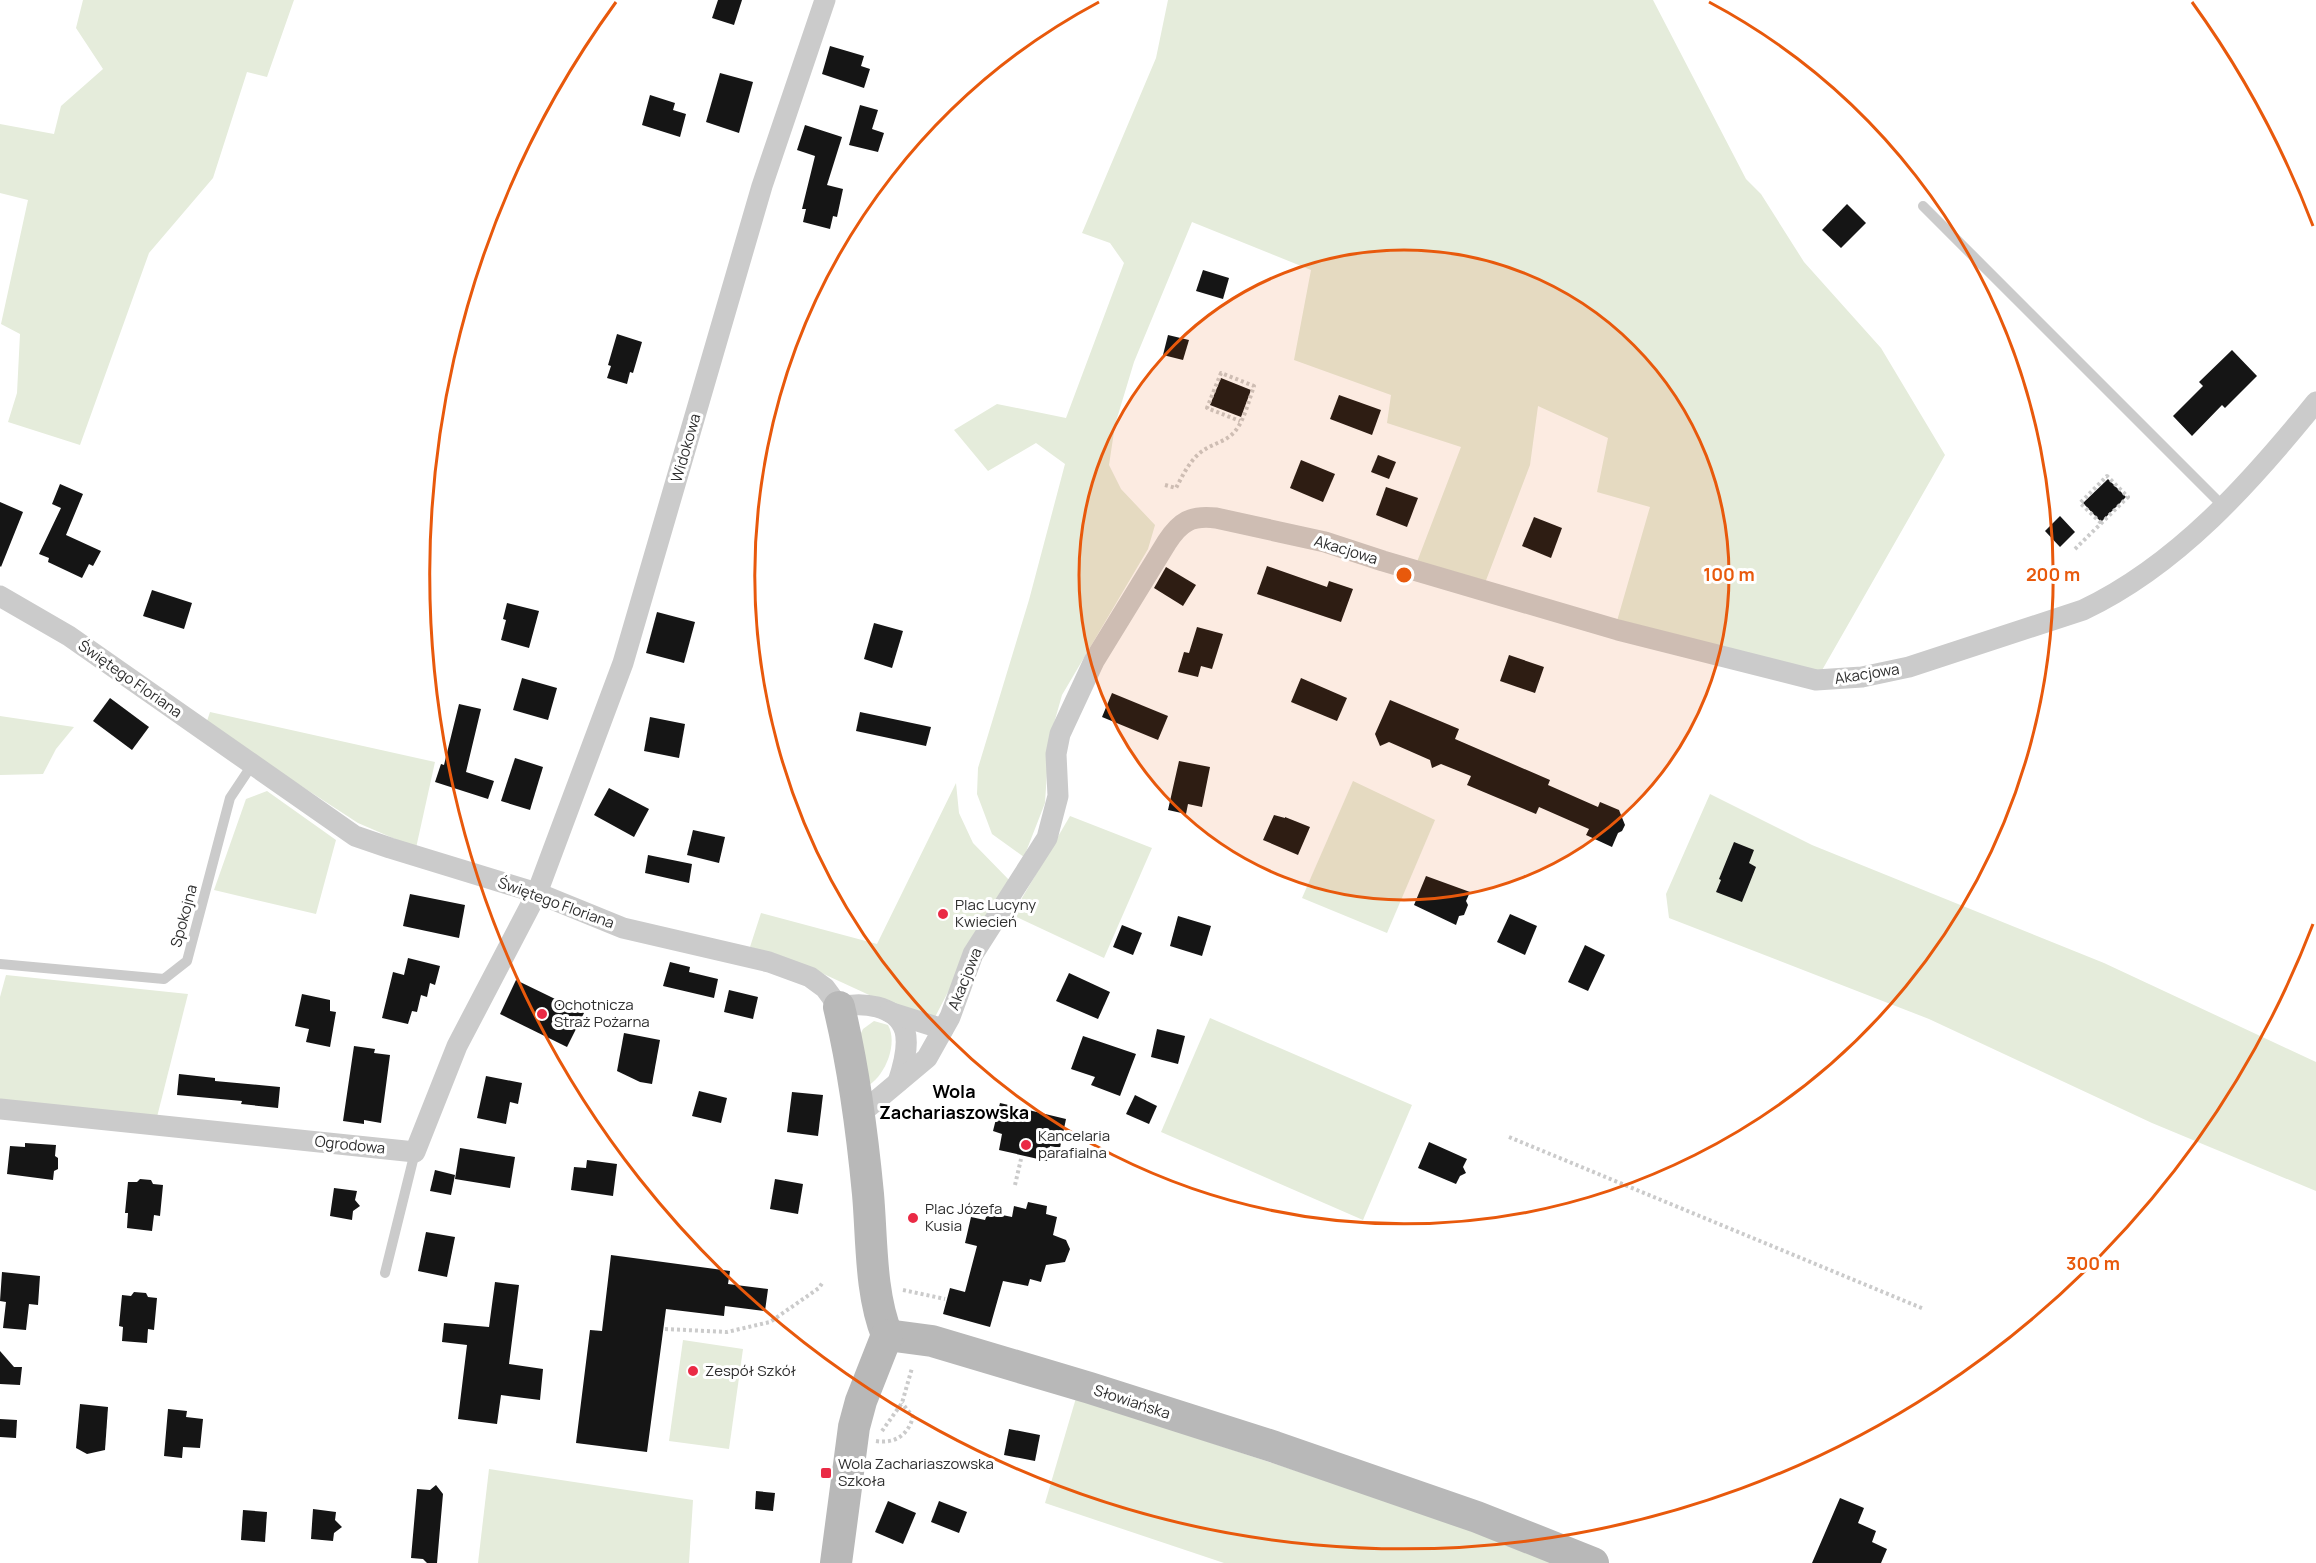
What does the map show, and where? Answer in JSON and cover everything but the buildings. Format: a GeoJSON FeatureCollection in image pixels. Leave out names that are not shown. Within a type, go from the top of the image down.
{"type":"FeatureCollection","features":[{"type":"Feature","properties":{"kind":"street","name":"Widokowa"},"geometry":{"type":"LineString","coordinates":[[537,893],[623,663],[762,186],[825,0]]}},
{"type":"Feature","properties":{"kind":"street","name":"Akacjowa"},"geometry":{"type":"LineString","coordinates":[[859,1115],[927,1058],[943,1029],[973,954],[1047,838],[1058,795],[1056,754],[1060,734],[1071,707],[1094,661],[1177,526],[1189,520],[1202,516],[1216,518],[1325,542],[1618,630],[1816,680],[1862,677],[1909,667],[2091,606],[2109,597],[2184,544],[2267,460],[2316,402]]}},
{"type":"Feature","properties":{"kind":"street","name":"Świętego Floriana"},"geometry":{"type":"LineString","coordinates":[[0,596],[69,636],[356,836],[537,893],[623,928],[770,962],[810,977],[825,988],[839,1007],[859,1115],[877,1300],[887,1335]]}},
{"type":"Feature","properties":{"kind":"street"},"geometry":{"type":"LineString","coordinates":[[416,1152],[457,1046],[537,893]]}},
{"type":"Feature","properties":{"kind":"street","name":"Akacjowa"},"geometry":{"type":"LineString","coordinates":[[839,1007],[854,1004],[872,1005],[943,1029]]}},
{"type":"Feature","properties":{"kind":"street"},"geometry":{"type":"LineString","coordinates":[[888,1012],[900,1022],[905,1030],[904,1063],[898,1082]]}},
{"type":"Feature","properties":{"kind":"street","name":"Ogrodowa"},"geometry":{"type":"LineString","coordinates":[[0,1109],[416,1152]]}},
{"type":"Feature","properties":{"kind":"street"},"geometry":{"type":"LineString","coordinates":[[836,1563],[854,1427],[861,1401],[887,1335]]}},
{"type":"Feature","properties":{"kind":"street","name":"Słowiańska"},"geometry":{"type":"LineString","coordinates":[[887,1335],[932,1341],[1275,1447],[1478,1517],[1593,1563]]}},
{"type":"Feature","properties":{"kind":"lane"},"geometry":{"type":"LineString","coordinates":[[1923,206],[2223,506]]}},
{"type":"Feature","properties":{"kind":"lane","name":"Spokojna"},"geometry":{"type":"LineString","coordinates":[[0,964],[164,980],[187,961],[230,798],[252,765]]}},
{"type":"Feature","properties":{"kind":"lane"},"geometry":{"type":"LineString","coordinates":[[385,1272],[416,1152]]}},
{"type":"Feature","properties":{"kind":"path"},"geometry":{"type":"LineString","coordinates":[[1165,485],[1176,488],[1193,460],[1202,451],[1228,438],[1237,429],[1254,386],[1221,373],[1207,408],[1240,421]]}},
{"type":"Feature","properties":{"kind":"path"},"geometry":{"type":"LineString","coordinates":[[2075,549],[2128,497],[2107,476],[2080,503],[2101,523]]}},
{"type":"Feature","properties":{"kind":"path"},"geometry":{"type":"LineString","coordinates":[[1509,1137],[1924,1309]]}},
{"type":"Feature","properties":{"kind":"path"},"geometry":{"type":"LineString","coordinates":[[1015,1185],[1021,1159]]}},
{"type":"Feature","properties":{"kind":"path"},"geometry":{"type":"LineString","coordinates":[[665,1329],[727,1332],[771,1322],[819,1288],[823,1282]]}},
{"type":"Feature","properties":{"kind":"path"},"geometry":{"type":"LineString","coordinates":[[908,1291],[945,1299]]}},
{"type":"Feature","properties":{"kind":"path"},"geometry":{"type":"LineString","coordinates":[[902,1403],[913,1417],[908,1431],[892,1441],[873,1440],[902,1403],[912,1368]]}},
{"type":"Feature","properties":{"kind":"green space"},"geometry":{"type":"Polygon","coordinates":[[[83,0],[294,0],[267,77],[247,72],[213,178],[149,253],[80,445],[8,422],[17,393],[20,334],[1,324],[28,200],[0,193],[0,124],[54,134],[61,106],[103,69],[76,28],[83,0]]]}},
{"type":"Feature","properties":{"kind":"green space"},"geometry":{"type":"Polygon","coordinates":[[[1168,0],[1653,0],[1746,179],[1761,194],[1804,262],[1881,348],[1945,455],[1821,672],[1617,621],[1650,507],[1597,492],[1608,438],[1538,406],[1530,465],[1485,583],[1417,562],[1461,447],[1387,423],[1391,395],[1294,360],[1311,270],[1192,222],[1134,362],[1115,425],[1109,465],[1121,489],[1155,525],[1148,549],[1062,695],[1049,741],[1045,803],[1024,857],[992,834],[977,794],[978,768],[1029,600],[1065,464],[1036,443],[988,471],[954,430],[997,404],[1066,418],[1124,263],[1110,243],[1082,233],[1156,58],[1168,0]]]}},
{"type":"Feature","properties":{"kind":"green space"},"geometry":{"type":"Polygon","coordinates":[[[210,712],[435,762],[416,848],[358,823],[206,724],[210,712]]]}},
{"type":"Feature","properties":{"kind":"green space"},"geometry":{"type":"Polygon","coordinates":[[[0,716],[74,727],[56,749],[43,774],[0,775],[0,716]]]}},
{"type":"Feature","properties":{"kind":"green space"},"geometry":{"type":"Polygon","coordinates":[[[1353,781],[1435,820],[1387,933],[1302,898],[1353,781]]]}},
{"type":"Feature","properties":{"kind":"green space","name":"Plac Lucyny Kwiecień"},"geometry":{"type":"Polygon","coordinates":[[[956,783],[959,813],[973,843],[1012,883],[960,969],[935,1017],[893,1006],[815,970],[750,947],[761,913],[877,944],[956,783]]]}},
{"type":"Feature","properties":{"kind":"green space"},"geometry":{"type":"Polygon","coordinates":[[[267,791],[336,840],[316,914],[214,890],[246,799],[267,791]]]}},
{"type":"Feature","properties":{"kind":"green space"},"geometry":{"type":"Polygon","coordinates":[[[1710,794],[1812,845],[2104,963],[2316,1062],[2316,1191],[2152,1123],[1929,1019],[1669,918],[1666,894],[1710,794]]]}},
{"type":"Feature","properties":{"kind":"green space"},"geometry":{"type":"Polygon","coordinates":[[[1070,816],[1152,848],[1104,958],[1012,915],[1070,816]]]}},
{"type":"Feature","properties":{"kind":"green space"},"geometry":{"type":"Polygon","coordinates":[[[6,975],[188,994],[157,1117],[0,1102],[0,997],[6,975]]]}},
{"type":"Feature","properties":{"kind":"green space"},"geometry":{"type":"Polygon","coordinates":[[[1210,1018],[1412,1105],[1363,1220],[1161,1132],[1210,1018]]]}},
{"type":"Feature","properties":{"kind":"green space"},"geometry":{"type":"Polygon","coordinates":[[[874,1021],[888,1025],[892,1040],[889,1058],[881,1074],[869,1085],[860,1035],[863,1029],[874,1021]]]}},
{"type":"Feature","properties":{"kind":"green space"},"geometry":{"type":"Polygon","coordinates":[[[683,1340],[743,1349],[729,1449],[669,1441],[683,1340]]]}},
{"type":"Feature","properties":{"kind":"green space"},"geometry":{"type":"Polygon","coordinates":[[[1076,1398],[1474,1530],[1553,1563],[1224,1563],[1045,1503],[1076,1398]]]}},
{"type":"Feature","properties":{"kind":"green space"},"geometry":{"type":"Polygon","coordinates":[[[489,1469],[693,1500],[689,1563],[478,1563],[489,1469]]]}},
{"type":"Feature","properties":{"kind":"place","name":"Plac Lucyny Kwiecień"},"geometry":{"type":"Point","coordinates":[943,914]}},
{"type":"Feature","properties":{"kind":"place","name":"Ochotnicza Straż Pożarna"},"geometry":{"type":"Point","coordinates":[542,1014]}},
{"type":"Feature","properties":{"kind":"place","name":"Kancelaria parafialna"},"geometry":{"type":"Point","coordinates":[1026,1145]}},
{"type":"Feature","properties":{"kind":"place","name":"Plac Józefa Kusia"},"geometry":{"type":"Point","coordinates":[913,1218]}},
{"type":"Feature","properties":{"kind":"place","name":"Zespół Szkół"},"geometry":{"type":"Point","coordinates":[693,1371]}},
{"type":"Feature","properties":{"kind":"place","name":"Wola Zachariaszowska Szkoła"},"geometry":{"type":"Point","coordinates":[826,1473]}},
{"type":"Feature","properties":{"kind":"district","name":"Wola Zachariaszowska"},"geometry":{"type":"Point","coordinates":[954,1102]}}]}
